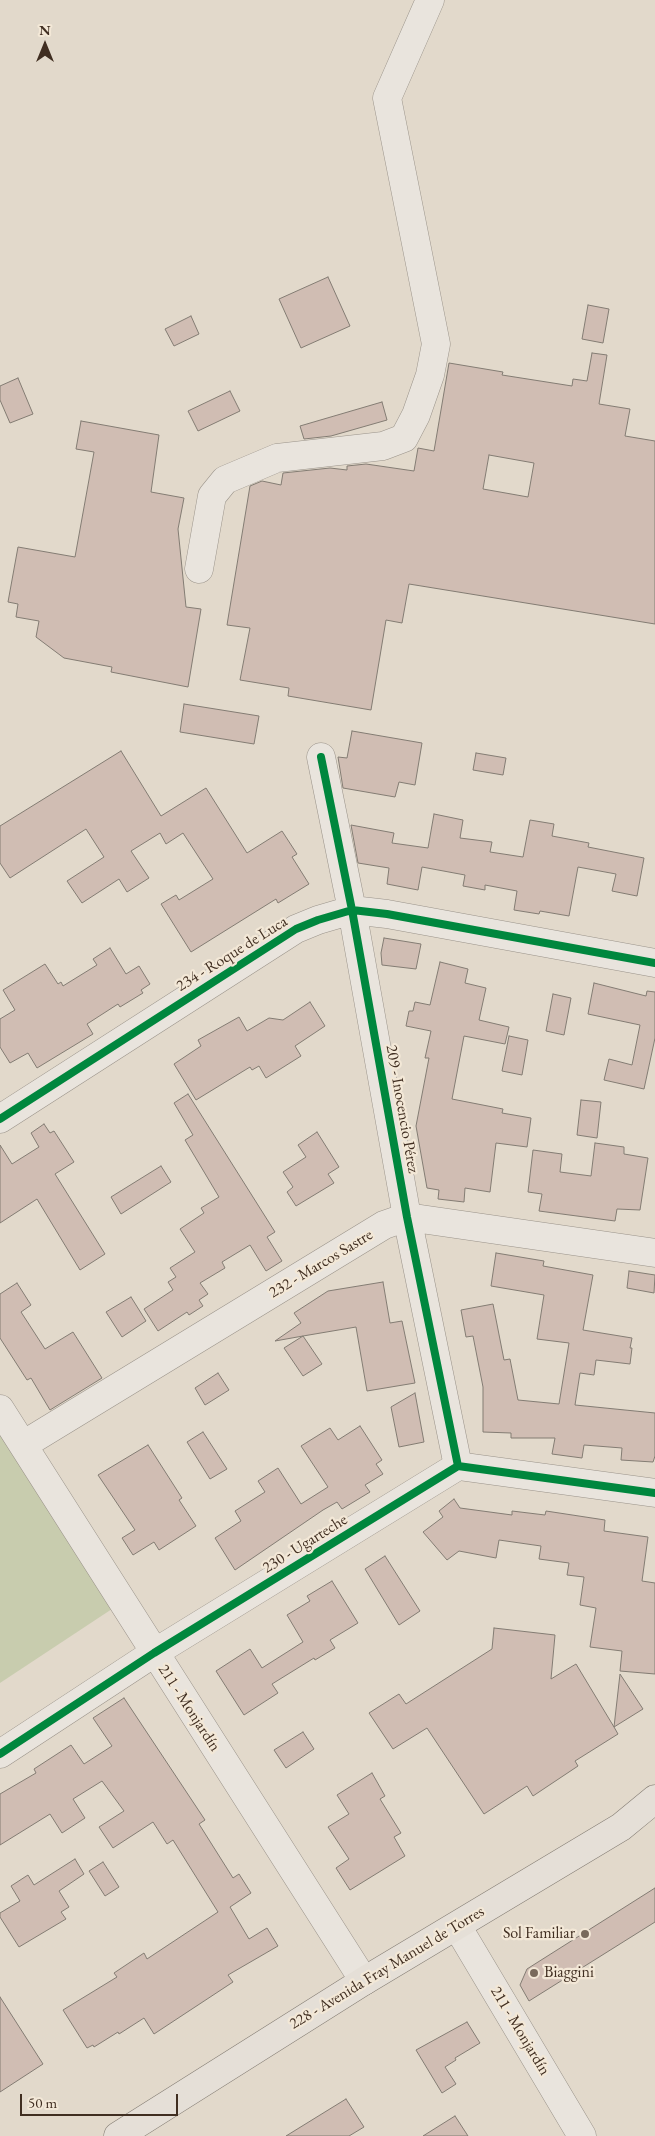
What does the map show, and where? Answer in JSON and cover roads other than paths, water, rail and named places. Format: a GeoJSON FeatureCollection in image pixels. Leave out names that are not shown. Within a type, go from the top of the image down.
{"type":"FeatureCollection","features":[{"type":"Feature","properties":{"kind":"main road","name":"228 - Avenida Fray Manuel de Torres"},"geometry":{"type":"LineString","coordinates":[[118,2136],[364,1981],[621,1827],[655,1799]]}},
{"type":"Feature","properties":{"kind":"street"},"geometry":{"type":"LineString","coordinates":[[199,569],[212,496],[225,480],[277,458],[383,446],[404,438],[416,415],[430,375],[436,344],[387,98],[430,0]]}},
{"type":"Feature","properties":{"kind":"street","name":"209 - Inocencio Pérez"},"geometry":{"type":"LineString","coordinates":[[321,757],[352,910],[408,1217],[458,1466]]}},
{"type":"Feature","properties":{"kind":"street","name":"234 - Roque de Luca"},"geometry":{"type":"LineString","coordinates":[[0,1119],[296,929],[352,910],[387,914],[655,963]]}},
{"type":"Feature","properties":{"kind":"street"},"geometry":{"type":"LineString","coordinates":[[408,1217],[655,1253]]}},
{"type":"Feature","properties":{"kind":"street","name":"232 - Marcos Sastre"},"geometry":{"type":"LineString","coordinates":[[23,1444],[376,1230],[408,1217]]}},
{"type":"Feature","properties":{"kind":"street","name":"211 - Monjardín"},"geometry":{"type":"LineString","coordinates":[[0,1409],[364,1981]]}},
{"type":"Feature","properties":{"kind":"street"},"geometry":{"type":"LineString","coordinates":[[458,1466],[655,1493]]}},
{"type":"Feature","properties":{"kind":"street","name":"230 - Ugarteche"},"geometry":{"type":"LineString","coordinates":[[0,1754],[154,1653],[458,1466]]}},
{"type":"Feature","properties":{"kind":"street","name":"211 - Monjardín"},"geometry":{"type":"LineString","coordinates":[[457,1926],[582,2136]]}},
{"type":"Feature","properties":{"kind":"place","name":"Sol Familiar"},"geometry":{"type":"Point","coordinates":[585,1934]}},
{"type":"Feature","properties":{"kind":"place","name":"Biaggini"},"geometry":{"type":"Point","coordinates":[534,1973]}}]}
